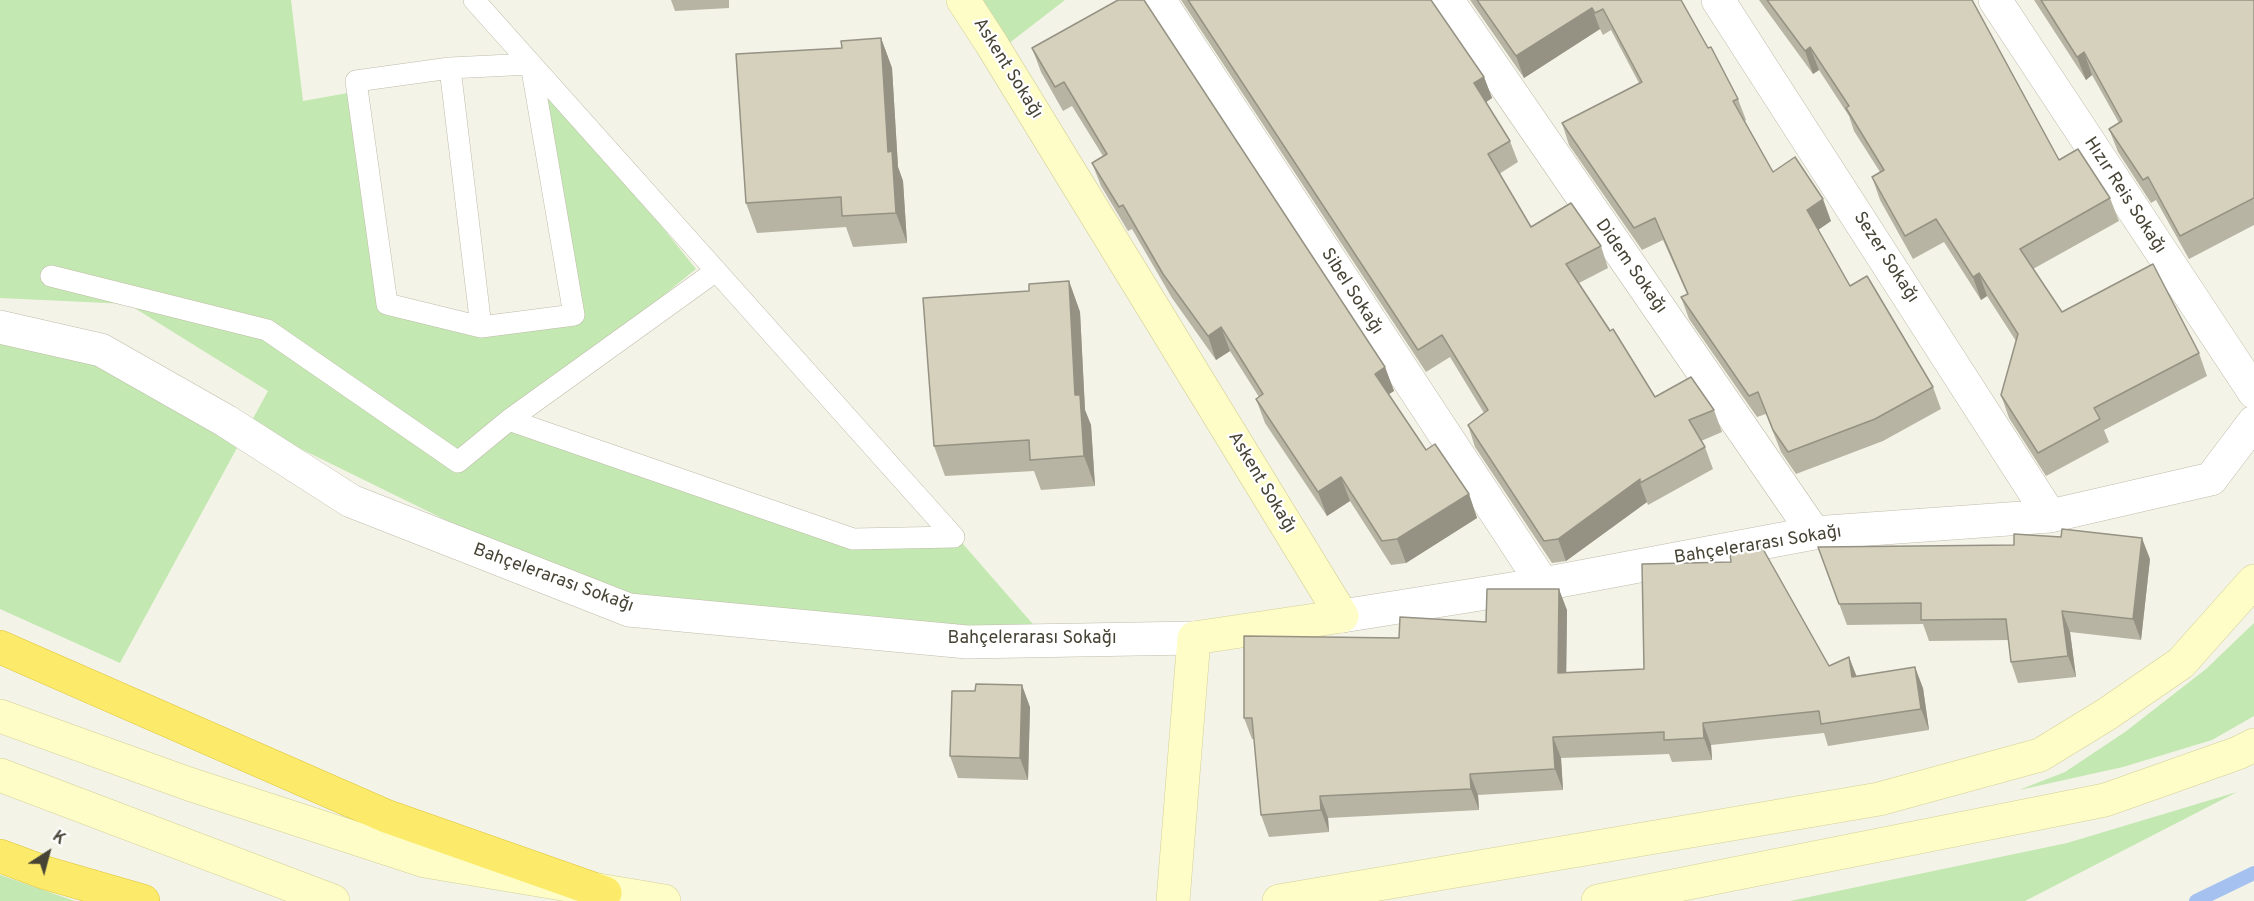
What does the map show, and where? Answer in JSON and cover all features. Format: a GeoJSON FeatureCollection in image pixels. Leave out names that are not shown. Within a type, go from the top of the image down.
{"type":"FeatureCollection","features":[{"type":"Feature","properties":{"kind":"highway"},"geometry":{"type":"LineString","coordinates":[[0,647],[386,816],[605,893]]}},
{"type":"Feature","properties":{"kind":"highway"},"geometry":{"type":"LineString","coordinates":[[0,856],[46,873],[143,901]]}},
{"type":"Feature","properties":{"kind":"main road","name":"Askent Sokağı"},"geometry":{"type":"LineString","coordinates":[[963,0],[1342,616]]}},
{"type":"Feature","properties":{"kind":"main road"},"geometry":{"type":"LineString","coordinates":[[1279,901],[1879,799],[2040,755],[2107,714],[2181,663],[2250,589],[2254,562]]}},
{"type":"Feature","properties":{"kind":"main road"},"geometry":{"type":"LineString","coordinates":[[1173,901],[1194,638],[1342,616]]}},
{"type":"Feature","properties":{"kind":"main road"},"geometry":{"type":"LineString","coordinates":[[0,716],[189,784],[425,861],[605,893],[664,901]]}},
{"type":"Feature","properties":{"kind":"main road"},"geometry":{"type":"LineString","coordinates":[[1598,901],[2105,800],[2238,753],[2254,745]]}},
{"type":"Feature","properties":{"kind":"main road"},"geometry":{"type":"LineString","coordinates":[[0,775],[333,901]]}},
{"type":"Feature","properties":{"kind":"street","name":"Sibel Sokağı"},"geometry":{"type":"LineString","coordinates":[[1159,0],[1543,584]]}},
{"type":"Feature","properties":{"kind":"street","name":"Didem Sokağı"},"geometry":{"type":"LineString","coordinates":[[1447,0],[1814,533]]}},
{"type":"Feature","properties":{"kind":"street","name":"Sezer Sokağı"},"geometry":{"type":"LineString","coordinates":[[1718,0],[2050,516]]}},
{"type":"Feature","properties":{"kind":"street","name":"Hızır Reis Sokağı"},"geometry":{"type":"LineString","coordinates":[[1995,0],[2254,392]]}},
{"type":"Feature","properties":{"kind":"street","name":"Bahçelerarası Sokağı"},"geometry":{"type":"LineString","coordinates":[[0,327],[101,350],[226,421],[351,501],[629,610],[967,642],[1194,638]]}},
{"type":"Feature","properties":{"kind":"street","name":"Bahçelerarası Sokağı"},"geometry":{"type":"LineString","coordinates":[[1342,616],[1543,584],[1814,533],[2050,516],[2211,479],[2254,422]]}},
{"type":"Feature","properties":{"kind":"lane"},"geometry":{"type":"LineString","coordinates":[[474,0],[954,537],[853,539],[509,420]]}},
{"type":"Feature","properties":{"kind":"lane"},"geometry":{"type":"LineString","coordinates":[[531,64],[574,315],[481,327],[387,304],[356,81],[450,68],[531,64]]}},
{"type":"Feature","properties":{"kind":"lane"},"geometry":{"type":"LineString","coordinates":[[450,68],[481,327]]}},
{"type":"Feature","properties":{"kind":"lane"},"geometry":{"type":"LineString","coordinates":[[51,276],[267,330],[458,462],[509,420],[716,271]]}},
{"type":"Feature","properties":{"kind":"green space"},"geometry":{"type":"Polygon","coordinates":[[[0,0],[291,0],[303,101],[348,93],[387,304],[481,327],[571,313],[531,64],[696,269],[510,419],[853,539],[956,536],[1052,646],[629,610],[250,424],[268,391],[128,304],[0,298],[0,0]]]}},
{"type":"Feature","properties":{"kind":"green space"},"geometry":{"type":"Polygon","coordinates":[[[963,0],[1065,0],[999,51],[963,0]]]}},
{"type":"Feature","properties":{"kind":"green space"},"geometry":{"type":"Polygon","coordinates":[[[0,343],[101,350],[250,424],[120,663],[0,609],[0,343]]]}},
{"type":"Feature","properties":{"kind":"green space"},"geometry":{"type":"Polygon","coordinates":[[[2254,623],[2254,716],[2212,740],[2123,767],[2019,790],[2065,772],[2125,732],[2206,669],[2254,623]]]}},
{"type":"Feature","properties":{"kind":"green space"},"geometry":{"type":"Polygon","coordinates":[[[2237,792],[2025,901],[1790,901],[2067,843],[2237,792]]]}},
{"type":"Feature","properties":{"kind":"green space"},"geometry":{"type":"Polygon","coordinates":[[[0,875],[75,901],[0,901],[0,875]]]}},
{"type":"Feature","properties":{"kind":"building"},"geometry":{"type":"Polygon","coordinates":[[[1118,0],[1144,0],[1385,367],[1375,374],[1426,450],[1435,444],[1469,494],[1397,539],[1382,541],[1341,477],[1318,492],[1256,399],[1263,394],[1221,327],[1208,336],[1163,274],[1123,205],[1119,207],[1092,163],[1107,154],[1064,82],[1055,87],[1032,48],[1118,0]]]}},
{"type":"Feature","properties":{"kind":"building"},"geometry":{"type":"Polygon","coordinates":[[[1188,0],[1431,0],[1484,77],[1474,83],[1510,141],[1488,154],[1531,227],[1571,203],[1601,246],[1566,264],[1610,331],[1613,329],[1655,397],[1691,377],[1714,410],[1689,420],[1705,447],[1640,483],[1640,479],[1558,539],[1544,541],[1468,425],[1488,410],[1442,335],[1418,350],[1188,0]]]}},
{"type":"Feature","properties":{"kind":"building"},"geometry":{"type":"Polygon","coordinates":[[[1477,0],[1681,0],[1708,48],[1711,47],[1738,99],[1733,101],[1773,172],[1795,157],[1823,199],[1807,210],[1850,286],[1867,276],[1933,387],[1875,419],[1788,452],[1773,430],[1758,392],[1749,396],[1681,297],[1688,294],[1655,218],[1634,228],[1562,123],[1642,82],[1603,9],[1595,13],[1592,8],[1516,56],[1477,0]]]}},
{"type":"Feature","properties":{"kind":"building"},"geometry":{"type":"Polygon","coordinates":[[[1767,0],[1972,0],[2059,160],[2078,149],[2110,198],[2020,249],[2062,312],[2153,264],[2199,353],[2094,408],[2100,419],[2038,453],[2001,395],[2018,334],[1979,273],[1973,277],[1936,219],[1905,236],[1872,177],[1884,170],[1846,108],[1849,106],[1810,47],[1805,51],[1767,0]]]}},
{"type":"Feature","properties":{"kind":"building"},"geometry":{"type":"Polygon","coordinates":[[[2041,0],[2254,0],[2254,198],[2180,236],[2148,177],[2143,180],[2109,129],[2122,121],[2084,52],[2077,57],[2041,0]]]}},
{"type":"Feature","properties":{"kind":"building"},"geometry":{"type":"Polygon","coordinates":[[[881,38],[888,152],[892,151],[896,213],[842,216],[841,197],[746,203],[736,54],[842,48],[841,41],[881,38]]]}},
{"type":"Feature","properties":{"kind":"building"},"geometry":{"type":"Polygon","coordinates":[[[1069,281],[1075,395],[1080,395],[1084,456],[1030,460],[1029,440],[934,446],[923,298],[1029,291],[1029,284],[1069,281]]]}},
{"type":"Feature","properties":{"kind":"building"},"geometry":{"type":"Polygon","coordinates":[[[2062,529],[2142,538],[2133,619],[2062,611],[2068,656],[2011,662],[2006,619],[1921,620],[1921,603],[1839,604],[1818,547],[2014,545],[2014,534],[2061,537],[2062,529]]]}},
{"type":"Feature","properties":{"kind":"building"},"geometry":{"type":"Polygon","coordinates":[[[1759,542],[1829,666],[1849,657],[1852,677],[1915,667],[1921,709],[1821,724],[1819,711],[1703,723],[1704,738],[1664,740],[1664,732],[1553,737],[1555,769],[1470,774],[1471,789],[1320,796],[1321,810],[1261,815],[1252,718],[1244,718],[1244,636],[1399,638],[1400,617],[1486,622],[1487,589],[1559,589],[1558,673],[1644,669],[1642,564],[1731,562],[1729,545],[1759,542]]]}},
{"type":"Feature","properties":{"kind":"building"},"geometry":{"type":"Polygon","coordinates":[[[976,684],[1022,685],[1020,758],[950,756],[952,691],[975,691],[976,684]]]}},
{"type":"Feature","properties":{"kind":"waterway"},"geometry":{"type":"LineString","coordinates":[[2196,901],[2254,873]]}}]}
